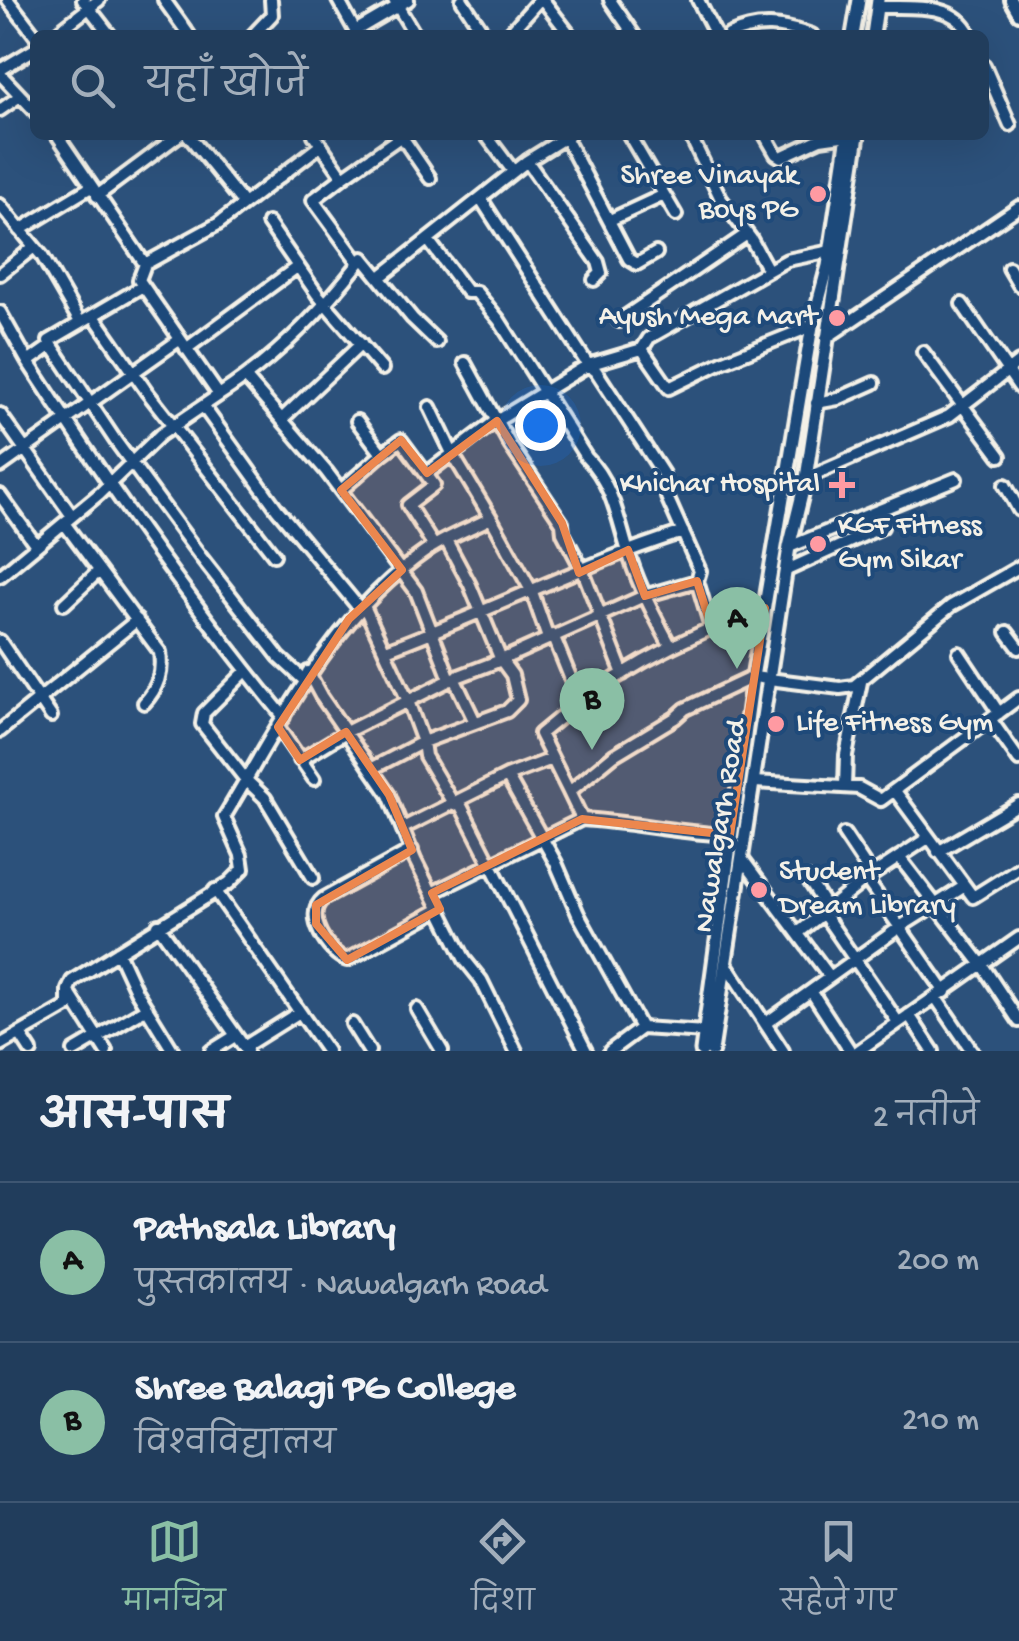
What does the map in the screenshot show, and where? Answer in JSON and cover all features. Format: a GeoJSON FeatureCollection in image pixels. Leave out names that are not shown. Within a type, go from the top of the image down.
{"type":"FeatureCollection","features":[{"type":"Feature","properties":{"kind":"street"},"geometry":{"type":"LineString","coordinates":[[8,0],[31,30]]}},
{"type":"Feature","properties":{"kind":"street"},"geometry":{"type":"LineString","coordinates":[[16,10],[29,0]]}},
{"type":"Feature","properties":{"kind":"street"},"geometry":{"type":"LineString","coordinates":[[59,30],[86,4],[99,0]]}},
{"type":"Feature","properties":{"kind":"street"},"geometry":{"type":"LineString","coordinates":[[164,0],[186,30]]}},
{"type":"Feature","properties":{"kind":"street"},"geometry":{"type":"LineString","coordinates":[[258,30],[272,15],[271,0]]}},
{"type":"Feature","properties":{"kind":"street"},"geometry":{"type":"LineString","coordinates":[[338,0],[354,30]]}},
{"type":"Feature","properties":{"kind":"street"},"geometry":{"type":"LineString","coordinates":[[462,0],[482,30]]}},
{"type":"Feature","properties":{"kind":"street"},"geometry":{"type":"LineString","coordinates":[[610,0],[631,30]]}},
{"type":"Feature","properties":{"kind":"street"},"geometry":{"type":"LineString","coordinates":[[698,0],[713,30]]}},
{"type":"Feature","properties":{"kind":"street"},"geometry":{"type":"LineString","coordinates":[[854,30],[859,0]]}},
{"type":"Feature","properties":{"kind":"street"},"geometry":{"type":"LineString","coordinates":[[1010,0],[1019,14]]}},
{"type":"Feature","properties":{"kind":"street"},"geometry":{"type":"LineString","coordinates":[[360,30],[399,2],[413,30]]}},
{"type":"Feature","properties":{"kind":"street"},"geometry":{"type":"LineString","coordinates":[[512,30],[536,2],[565,30]]}},
{"type":"Feature","properties":{"kind":"street"},"geometry":{"type":"LineString","coordinates":[[874,30],[878,3],[947,12],[962,20],[967,30]]}},
{"type":"Feature","properties":{"kind":"street"},"geometry":{"type":"LineString","coordinates":[[86,4],[106,30]]}},
{"type":"Feature","properties":{"kind":"street"},"geometry":{"type":"LineString","coordinates":[[740,30],[764,24],[790,30]]}},
{"type":"Feature","properties":{"kind":"street"},"geometry":{"type":"LineString","coordinates":[[30,52],[0,72],[30,106]]}},
{"type":"Feature","properties":{"kind":"street"},"geometry":{"type":"LineString","coordinates":[[989,76],[1010,125]]}},
{"type":"Feature","properties":{"kind":"street"},"geometry":{"type":"LineString","coordinates":[[0,110],[20,96]]}},
{"type":"Feature","properties":{"kind":"street"},"geometry":{"type":"LineString","coordinates":[[59,140],[145,264]]}},
{"type":"Feature","properties":{"kind":"street"},"geometry":{"type":"LineString","coordinates":[[20,230],[94,191],[171,140]]}},
{"type":"Feature","properties":{"kind":"street"},"geometry":{"type":"LineString","coordinates":[[192,140],[243,203]]}},
{"type":"Feature","properties":{"kind":"street"},"geometry":{"type":"LineString","coordinates":[[219,395],[143,286],[140,280],[145,264],[218,224],[318,140],[344,177]]}},
{"type":"Feature","properties":{"kind":"street"},"geometry":{"type":"LineString","coordinates":[[358,263],[313,200],[397,140]]}},
{"type":"Feature","properties":{"kind":"street"},"geometry":{"type":"LineString","coordinates":[[406,140],[430,178]]}},
{"type":"Feature","properties":{"kind":"street"},"geometry":{"type":"LineString","coordinates":[[490,140],[513,171]]}},
{"type":"Feature","properties":{"kind":"street"},"geometry":{"type":"LineString","coordinates":[[379,278],[513,171],[560,140]]}},
{"type":"Feature","properties":{"kind":"street"},"geometry":{"type":"LineString","coordinates":[[568,140],[632,263],[656,253]]}},
{"type":"Feature","properties":{"kind":"street"},"geometry":{"type":"LineString","coordinates":[[632,140],[676,214]]}},
{"type":"Feature","properties":{"kind":"street"},"geometry":{"type":"LineString","coordinates":[[692,140],[722,200],[768,270]]}},
{"type":"Feature","properties":{"kind":"street"},"geometry":{"type":"LineString","coordinates":[[768,140],[781,157],[819,140]]}},
{"type":"Feature","properties":{"kind":"street"},"geometry":{"type":"LineString","coordinates":[[702,1051],[753,677],[847,140]]}},
{"type":"Feature","properties":{"kind":"street","name":"Nawalgarh Road"},"geometry":{"type":"LineString","coordinates":[[712,1051],[789,548],[806,478],[857,140]]}},
{"type":"Feature","properties":{"kind":"street"},"geometry":{"type":"LineString","coordinates":[[527,161],[598,262],[601,273],[594,280]]}},
{"type":"Feature","properties":{"kind":"street"},"geometry":{"type":"LineString","coordinates":[[610,220],[664,195]]}},
{"type":"Feature","properties":{"kind":"street"},"geometry":{"type":"LineString","coordinates":[[481,199],[663,474]]}},
{"type":"Feature","properties":{"kind":"street"},"geometry":{"type":"LineString","coordinates":[[0,204],[34,247],[80,322]]}},
{"type":"Feature","properties":{"kind":"street"},"geometry":{"type":"LineString","coordinates":[[826,338],[1019,207]]}},
{"type":"Feature","properties":{"kind":"street"},"geometry":{"type":"LineString","coordinates":[[268,223],[297,267],[382,369]]}},
{"type":"Feature","properties":{"kind":"street"},"geometry":{"type":"LineString","coordinates":[[619,321],[747,234]]}},
{"type":"Feature","properties":{"kind":"street"},"geometry":{"type":"LineString","coordinates":[[428,240],[467,292],[476,292],[499,320],[586,457],[600,472],[612,494],[644,596],[670,645]]}},
{"type":"Feature","properties":{"kind":"street"},"geometry":{"type":"LineString","coordinates":[[0,274],[34,247]]}},
{"type":"Feature","properties":{"kind":"street"},"geometry":{"type":"LineString","coordinates":[[426,474],[496,421],[588,365],[642,350],[650,338],[787,260],[830,251]]}},
{"type":"Feature","properties":{"kind":"street"},"geometry":{"type":"LineString","coordinates":[[0,576],[173,426],[246,378],[326,304],[364,258],[436,342]]}},
{"type":"Feature","properties":{"kind":"street"},"geometry":{"type":"LineString","coordinates":[[0,467],[297,267]]}},
{"type":"Feature","properties":{"kind":"street"},"geometry":{"type":"LineString","coordinates":[[1009,268],[1019,285]]}},
{"type":"Feature","properties":{"kind":"street"},"geometry":{"type":"LineString","coordinates":[[143,286],[49,341],[130,462],[254,627],[306,676],[389,794],[465,960],[481,980],[516,1051]]}},
{"type":"Feature","properties":{"kind":"street"},"geometry":{"type":"LineString","coordinates":[[962,304],[1019,386]]}},
{"type":"Feature","properties":{"kind":"street"},"geometry":{"type":"LineString","coordinates":[[0,312],[108,484],[246,671],[314,779]]}},
{"type":"Feature","properties":{"kind":"street"},"geometry":{"type":"LineString","coordinates":[[94,316],[274,556]]}},
{"type":"Feature","properties":{"kind":"street"},"geometry":{"type":"LineString","coordinates":[[642,350],[669,388],[812,326]]}},
{"type":"Feature","properties":{"kind":"street"},"geometry":{"type":"LineString","coordinates":[[282,419],[360,344]]}},
{"type":"Feature","properties":{"kind":"street"},"geometry":{"type":"LineString","coordinates":[[28,362],[52,345]]}},
{"type":"Feature","properties":{"kind":"street"},"geometry":{"type":"LineString","coordinates":[[924,352],[1000,456]]}},
{"type":"Feature","properties":{"kind":"street"},"geometry":{"type":"LineString","coordinates":[[806,478],[949,416],[1019,362]]}},
{"type":"Feature","properties":{"kind":"street"},"geometry":{"type":"LineString","coordinates":[[465,363],[496,421],[562,523],[623,674]]}},
{"type":"Feature","properties":{"kind":"street"},"geometry":{"type":"LineString","coordinates":[[246,378],[403,571],[416,591],[474,722]]}},
{"type":"Feature","properties":{"kind":"street"},"geometry":{"type":"LineString","coordinates":[[800,399],[825,403],[874,383]]}},
{"type":"Feature","properties":{"kind":"street"},"geometry":{"type":"LineString","coordinates":[[203,406],[277,510],[362,607],[408,701],[424,756],[490,863],[586,1051]]}},
{"type":"Feature","properties":{"kind":"street"},"geometry":{"type":"LineString","coordinates":[[430,407],[532,592],[580,704]]}},
{"type":"Feature","properties":{"kind":"street"},"geometry":{"type":"LineString","coordinates":[[0,414],[99,571],[160,652],[162,665],[153,694],[144,703]]}},
{"type":"Feature","properties":{"kind":"street"},"geometry":{"type":"LineString","coordinates":[[357,421],[382,454]]}},
{"type":"Feature","properties":{"kind":"street"},"geometry":{"type":"LineString","coordinates":[[340,490],[401,440],[434,485],[408,505],[434,546]]}},
{"type":"Feature","properties":{"kind":"street"},"geometry":{"type":"LineString","coordinates":[[789,548],[956,479]]}},
{"type":"Feature","properties":{"kind":"street"},"geometry":{"type":"LineString","coordinates":[[1004,486],[1019,510]]}},
{"type":"Feature","properties":{"kind":"street"},"geometry":{"type":"LineString","coordinates":[[0,495],[36,545]]}},
{"type":"Feature","properties":{"kind":"street"},"geometry":{"type":"LineString","coordinates":[[668,498],[700,571],[698,581],[711,627]]}},
{"type":"Feature","properties":{"kind":"street"},"geometry":{"type":"LineString","coordinates":[[0,1045],[68,1006],[72,982],[230,882],[243,869],[224,817],[306,676],[362,607],[403,571],[434,546],[491,518]]}},
{"type":"Feature","properties":{"kind":"street"},"geometry":{"type":"LineString","coordinates":[[787,570],[882,527]]}},
{"type":"Feature","properties":{"kind":"street"},"geometry":{"type":"LineString","coordinates":[[386,650],[628,550],[683,532]]}},
{"type":"Feature","properties":{"kind":"street"},"geometry":{"type":"LineString","coordinates":[[371,769],[423,742],[507,711],[518,700],[512,674],[501,660],[446,540]]}},
{"type":"Feature","properties":{"kind":"street"},"geometry":{"type":"LineString","coordinates":[[569,792],[614,756],[685,709],[753,677],[840,688],[861,682],[951,606],[1019,567]]}},
{"type":"Feature","properties":{"kind":"street"},"geometry":{"type":"LineString","coordinates":[[64,604],[99,571]]}},
{"type":"Feature","properties":{"kind":"street"},"geometry":{"type":"LineString","coordinates":[[300,760],[452,678],[644,596],[698,581]]}},
{"type":"Feature","properties":{"kind":"street"},"geometry":{"type":"LineString","coordinates":[[582,819],[540,734],[670,645],[765,608]]}},
{"type":"Feature","properties":{"kind":"street"},"geometry":{"type":"LineString","coordinates":[[0,731],[137,620]]}},
{"type":"Feature","properties":{"kind":"street"},"geometry":{"type":"LineString","coordinates":[[1007,632],[1019,648]]}},
{"type":"Feature","properties":{"kind":"street"},"geometry":{"type":"LineString","coordinates":[[0,641],[52,716]]}},
{"type":"Feature","properties":{"kind":"street"},"geometry":{"type":"LineString","coordinates":[[958,654],[1019,760]]}},
{"type":"Feature","properties":{"kind":"street"},"geometry":{"type":"LineString","coordinates":[[246,671],[201,719],[246,780],[265,798],[313,878]]}},
{"type":"Feature","properties":{"kind":"street"},"geometry":{"type":"LineString","coordinates":[[845,787],[846,755],[861,682]]}},
{"type":"Feature","properties":{"kind":"street"},"geometry":{"type":"LineString","coordinates":[[755,782],[859,788],[881,800],[1019,698]]}},
{"type":"Feature","properties":{"kind":"street"},"geometry":{"type":"LineString","coordinates":[[403,828],[507,776],[552,759]]}},
{"type":"Feature","properties":{"kind":"street"},"geometry":{"type":"LineString","coordinates":[[507,776],[641,1028]]}},
{"type":"Feature","properties":{"kind":"street"},"geometry":{"type":"LineString","coordinates":[[896,790],[974,897],[1019,868]]}},
{"type":"Feature","properties":{"kind":"street"},"geometry":{"type":"LineString","coordinates":[[938,852],[1019,804]]}},
{"type":"Feature","properties":{"kind":"street"},"geometry":{"type":"LineString","coordinates":[[432,893],[582,819],[668,832],[730,835]]}},
{"type":"Feature","properties":{"kind":"street"},"geometry":{"type":"LineString","coordinates":[[844,834],[972,1051]]}},
{"type":"Feature","properties":{"kind":"street"},"geometry":{"type":"LineString","coordinates":[[798,933],[928,838]]}},
{"type":"Feature","properties":{"kind":"street"},"geometry":{"type":"LineString","coordinates":[[412,850],[323,899],[313,914],[316,924],[338,957],[346,960],[440,909]]}},
{"type":"Feature","properties":{"kind":"street"},"geometry":{"type":"LineString","coordinates":[[899,857],[982,965],[1019,1021]]}},
{"type":"Feature","properties":{"kind":"street"},"geometry":{"type":"LineString","coordinates":[[743,860],[830,977]]}},
{"type":"Feature","properties":{"kind":"street"},"geometry":{"type":"LineString","coordinates":[[808,880],[855,961],[898,1022]]}},
{"type":"Feature","properties":{"kind":"street"},"geometry":{"type":"LineString","coordinates":[[766,1022],[965,886]]}},
{"type":"Feature","properties":{"kind":"street"},"geometry":{"type":"LineString","coordinates":[[215,890],[327,1051]]}},
{"type":"Feature","properties":{"kind":"street"},"geometry":{"type":"LineString","coordinates":[[158,925],[245,1049],[298,1013]]}},
{"type":"Feature","properties":{"kind":"street"},"geometry":{"type":"LineString","coordinates":[[810,991],[854,1051],[1019,938]]}},
{"type":"Feature","properties":{"kind":"street"},"geometry":{"type":"LineString","coordinates":[[118,952],[146,1008],[174,1051]]}},
{"type":"Feature","properties":{"kind":"street"},"geometry":{"type":"LineString","coordinates":[[726,964],[784,1051]]}},
{"type":"Feature","properties":{"kind":"street"},"geometry":{"type":"LineString","coordinates":[[68,990],[106,1051]]}},
{"type":"Feature","properties":{"kind":"street"},"geometry":{"type":"LineString","coordinates":[[74,1051],[146,1008]]}},
{"type":"Feature","properties":{"kind":"street"},"geometry":{"type":"LineString","coordinates":[[417,1010],[442,1051]]}},
{"type":"Feature","properties":{"kind":"street"},"geometry":{"type":"LineString","coordinates":[[909,1015],[933,1051]]}},
{"type":"Feature","properties":{"kind":"street"},"geometry":{"type":"LineString","coordinates":[[352,1024],[369,1051]]}},
{"type":"Feature","properties":{"kind":"street"},"geometry":{"type":"LineString","coordinates":[[610,1051],[641,1028],[706,1032]]}},
{"type":"Feature","properties":{"kind":"street"},"geometry":{"type":"LineString","coordinates":[[20,1034],[30,1051]]}},
{"type":"Feature","properties":{"kind":"street"},"geometry":{"type":"LineString","coordinates":[[211,1051],[235,1036]]}},
{"type":"Feature","properties":{"kind":"highlighted area"},"geometry":{"type":"Polygon","coordinates":[[[497,421],[562,523],[579,573],[628,550],[645,596],[697,581],[711,626],[765,608],[730,835],[582,819],[432,893],[440,909],[347,960],[316,924],[316,905],[412,850],[389,795],[346,732],[300,760],[278,727],[349,619],[402,570],[341,490],[401,440],[427,473],[497,421]]]}},
{"type":"Feature","properties":{"kind":"place","name":"Shree Vinayak Boys PG"},"geometry":{"type":"Point","coordinates":[818,194]}},
{"type":"Feature","properties":{"kind":"place","name":"Ayush Mega Mart"},"geometry":{"type":"Point","coordinates":[837,318]}},
{"type":"Feature","properties":{"kind":"place","name":"Khichar Hospital"},"geometry":{"type":"Point","coordinates":[842,485]}},
{"type":"Feature","properties":{"kind":"place","name":"KGF Fitness Gym Sikar"},"geometry":{"type":"Point","coordinates":[818,544]}},
{"type":"Feature","properties":{"kind":"place","name":"Pathsala Library"},"geometry":{"type":"Point","coordinates":[737,669]}},
{"type":"Feature","properties":{"kind":"place","name":"Life Fitness Gym"},"geometry":{"type":"Point","coordinates":[776,724]}},
{"type":"Feature","properties":{"kind":"place","name":"Shree Balagi PG College"},"geometry":{"type":"Point","coordinates":[592,750]}},
{"type":"Feature","properties":{"kind":"place","name":"Student Dream Library"},"geometry":{"type":"Point","coordinates":[759,890]}}]}
